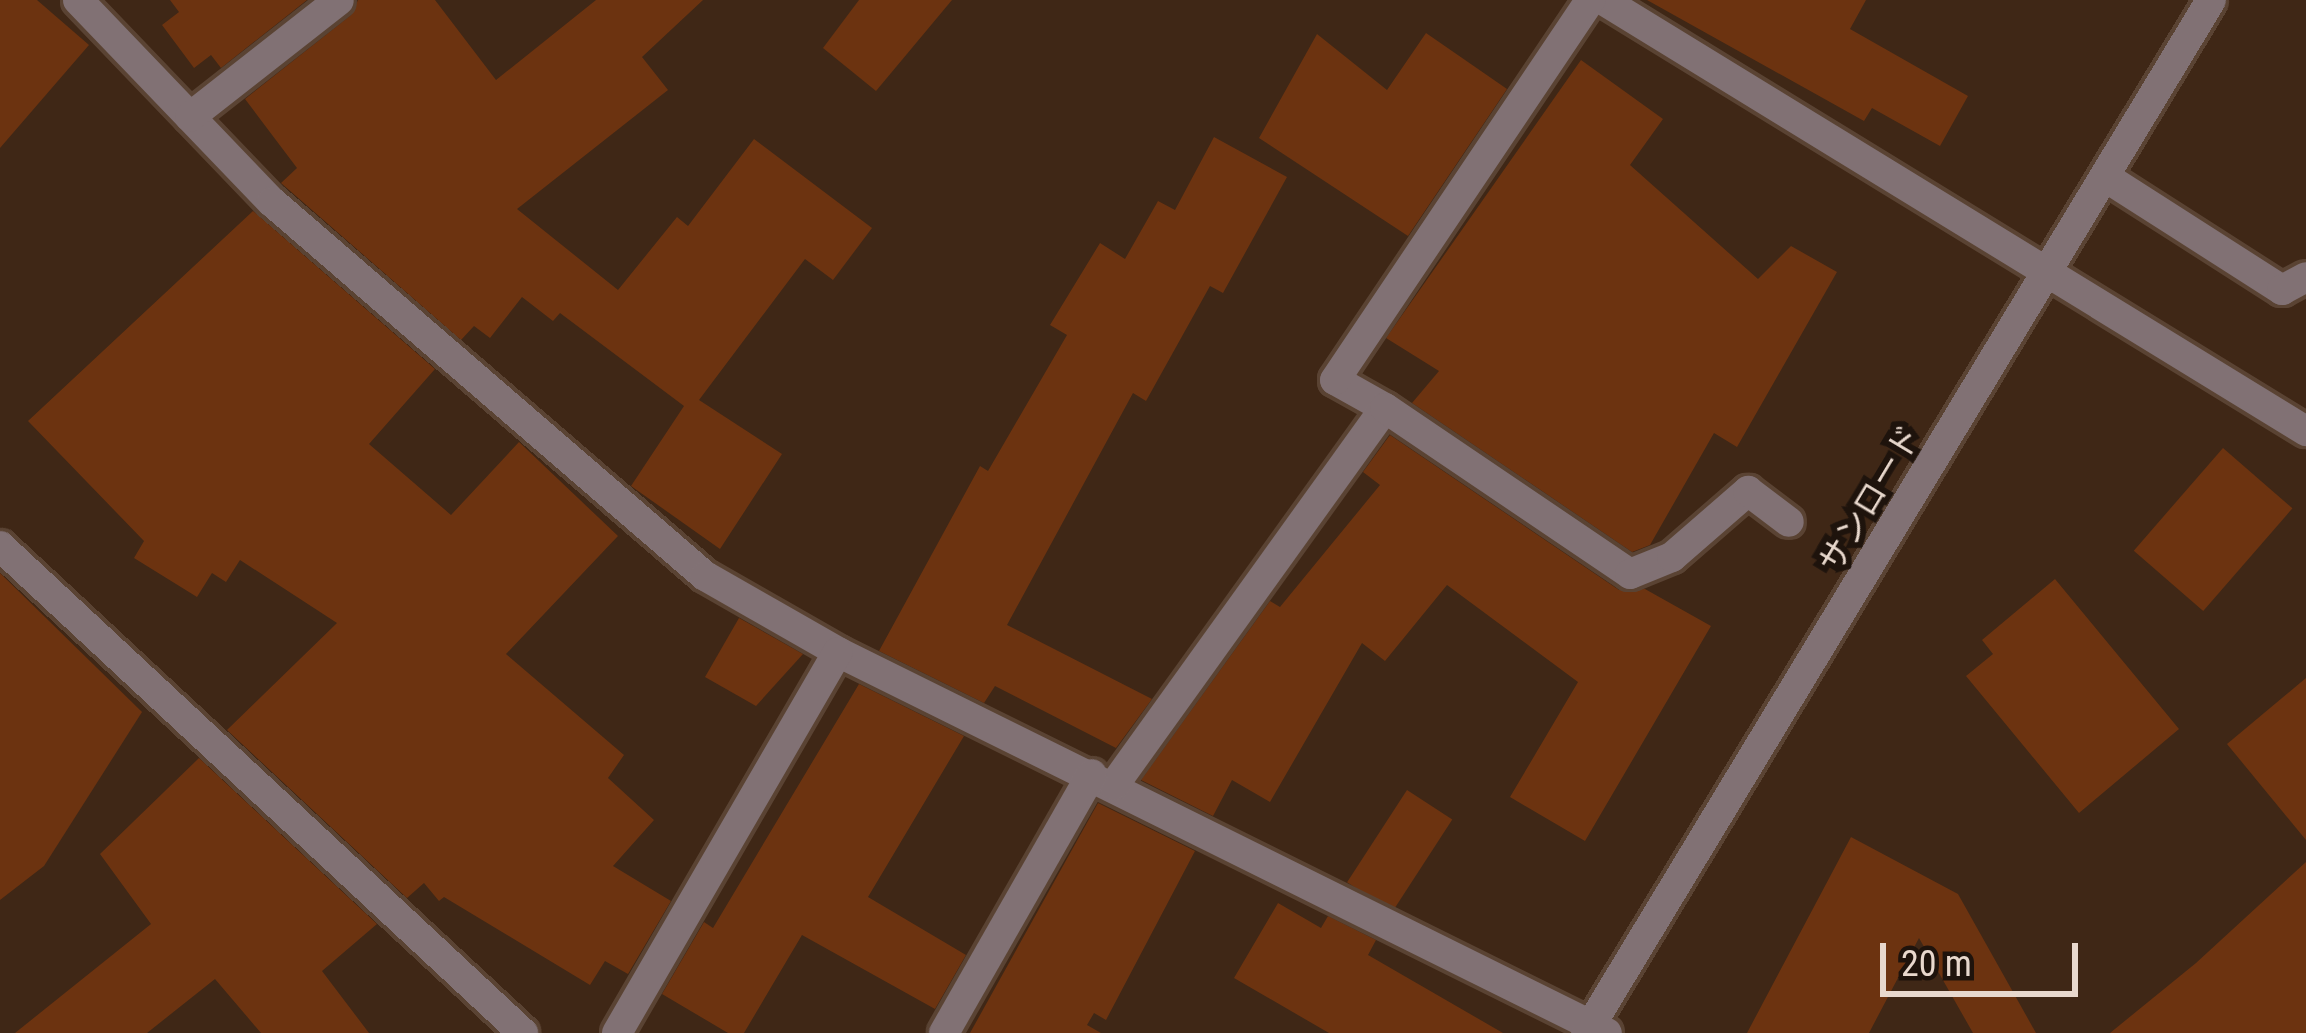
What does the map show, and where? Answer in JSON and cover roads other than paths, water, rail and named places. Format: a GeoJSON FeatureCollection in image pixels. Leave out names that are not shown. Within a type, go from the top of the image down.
{"type":"FeatureCollection","features":[{"type":"Feature","properties":{"kind":"street"},"geometry":{"type":"LineString","coordinates":[[78,0],[272,202],[705,576],[838,652],[1103,779],[1594,1030]]}},
{"type":"Feature","properties":{"kind":"street"},"geometry":{"type":"LineString","coordinates":[[190,117],[339,0]]}},
{"type":"Feature","properties":{"kind":"street"},"geometry":{"type":"LineString","coordinates":[[1590,0],[1334,380],[1385,408],[1630,574],[1672,557],[1748,491],[1789,522]]}},
{"type":"Feature","properties":{"kind":"street"},"geometry":{"type":"LineString","coordinates":[[1603,0],[2306,431]]}},
{"type":"Feature","properties":{"kind":"street","name":"サンロード"},"geometry":{"type":"LineString","coordinates":[[1594,1030],[2211,0]]}},
{"type":"Feature","properties":{"kind":"street"},"geometry":{"type":"LineString","coordinates":[[2107,178],[2282,290],[2306,277]]}},
{"type":"Feature","properties":{"kind":"street"},"geometry":{"type":"LineString","coordinates":[[944,1033],[1103,779],[1385,408]]}},
{"type":"Feature","properties":{"kind":"street"},"geometry":{"type":"LineString","coordinates":[[0,546],[523,1033]]}},
{"type":"Feature","properties":{"kind":"street"},"geometry":{"type":"LineString","coordinates":[[617,1033],[838,652]]}}]}
